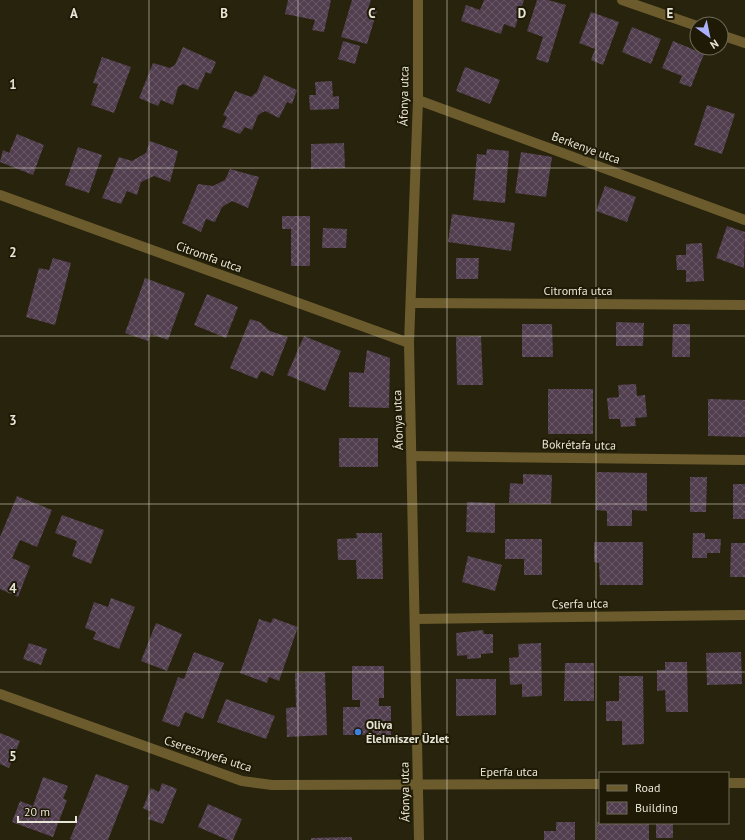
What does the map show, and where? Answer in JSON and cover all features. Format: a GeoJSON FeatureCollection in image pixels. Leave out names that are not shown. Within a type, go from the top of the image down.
{"type":"FeatureCollection","features":[{"type":"Feature","properties":{"kind":"street","name":"Áfonya utca"},"geometry":{"type":"LineString","coordinates":[[418,0],[418,100],[409,343],[419,840]]}},
{"type":"Feature","properties":{"kind":"street"},"geometry":{"type":"LineString","coordinates":[[622,0],[689,23]]}},
{"type":"Feature","properties":{"kind":"street"},"geometry":{"type":"LineString","coordinates":[[729,38],[745,43]]}},
{"type":"Feature","properties":{"kind":"street","name":"Berkenye utca"},"geometry":{"type":"LineString","coordinates":[[418,100],[745,220]]}},
{"type":"Feature","properties":{"kind":"street","name":"Citromfa utca"},"geometry":{"type":"LineString","coordinates":[[0,195],[409,343]]}},
{"type":"Feature","properties":{"kind":"street","name":"Citromfa utca"},"geometry":{"type":"LineString","coordinates":[[411,303],[745,305]]}},
{"type":"Feature","properties":{"kind":"street","name":"Bokrétafa utca"},"geometry":{"type":"LineString","coordinates":[[412,456],[745,460]]}},
{"type":"Feature","properties":{"kind":"street","name":"Cserfa utca"},"geometry":{"type":"LineString","coordinates":[[415,619],[745,615]]}},
{"type":"Feature","properties":{"kind":"street","name":"Cseresznyefa utca"},"geometry":{"type":"LineString","coordinates":[[0,694],[242,781],[272,785],[418,785]]}},
{"type":"Feature","properties":{"kind":"street"},"geometry":{"type":"LineString","coordinates":[[729,783],[745,783]]}},
{"type":"Feature","properties":{"kind":"street","name":"Eperfa utca"},"geometry":{"type":"LineString","coordinates":[[418,785],[599,784]]}},
{"type":"Feature","properties":{"kind":"building"},"geometry":{"type":"Polygon","coordinates":[[[288,0],[331,0],[324,32],[312,30],[315,20],[285,14],[288,0]]]}},
{"type":"Feature","properties":{"kind":"building"},"geometry":{"type":"Polygon","coordinates":[[[352,0],[371,0],[368,9],[377,11],[367,44],[341,37],[352,0]]]}},
{"type":"Feature","properties":{"kind":"building"},"geometry":{"type":"Polygon","coordinates":[[[484,0],[524,0],[515,28],[504,24],[501,34],[461,21],[466,5],[480,10],[484,0]]]}},
{"type":"Feature","properties":{"kind":"building"},"geometry":{"type":"Polygon","coordinates":[[[537,0],[548,0],[566,5],[548,63],[536,59],[543,37],[527,31],[537,0]]]}},
{"type":"Feature","properties":{"kind":"building"},"geometry":{"type":"Polygon","coordinates":[[[591,12],[619,22],[603,65],[591,60],[595,49],[579,43],[591,12]]]}},
{"type":"Feature","properties":{"kind":"building"},"geometry":{"type":"Polygon","coordinates":[[[632,27],[661,39],[651,64],[622,52],[632,27]]]}},
{"type":"Feature","properties":{"kind":"building"},"geometry":{"type":"Polygon","coordinates":[[[343,41],[360,46],[355,64],[338,59],[343,41]]]}},
{"type":"Feature","properties":{"kind":"building"},"geometry":{"type":"Polygon","coordinates":[[[673,41],[689,48],[689,56],[703,56],[691,87],[679,83],[682,76],[662,68],[673,41]]]}},
{"type":"Feature","properties":{"kind":"building"},"geometry":{"type":"Polygon","coordinates":[[[183,47],[216,62],[211,74],[206,72],[198,90],[183,84],[178,87],[173,105],[161,100],[158,106],[139,98],[153,63],[170,68],[175,65],[183,47]]]}},
{"type":"Feature","properties":{"kind":"building"},"geometry":{"type":"Polygon","coordinates":[[[102,57],[131,67],[114,113],[91,105],[98,84],[93,83],[102,57]]]}},
{"type":"Feature","properties":{"kind":"building"},"geometry":{"type":"Polygon","coordinates":[[[465,67],[500,80],[490,104],[456,91],[465,67]]]}},
{"type":"Feature","properties":{"kind":"building"},"geometry":{"type":"Polygon","coordinates":[[[264,75],[297,90],[292,104],[287,102],[279,118],[265,111],[258,115],[252,130],[245,127],[240,134],[222,127],[227,117],[223,115],[235,91],[251,97],[257,92],[264,75]]]}},
{"type":"Feature","properties":{"kind":"building"},"geometry":{"type":"Polygon","coordinates":[[[332,81],[333,97],[339,96],[339,109],[310,110],[309,95],[316,95],[315,82],[332,81]]]}},
{"type":"Feature","properties":{"kind":"building"},"geometry":{"type":"Polygon","coordinates":[[[707,105],[735,114],[722,154],[694,145],[707,105]]]}},
{"type":"Feature","properties":{"kind":"building"},"geometry":{"type":"Polygon","coordinates":[[[17,134],[44,145],[33,175],[0,162],[3,150],[9,153],[17,134]]]}},
{"type":"Feature","properties":{"kind":"building"},"geometry":{"type":"Polygon","coordinates":[[[150,141],[178,151],[170,182],[154,176],[141,182],[137,195],[127,191],[121,204],[102,198],[119,157],[132,161],[146,153],[150,141]]]}},
{"type":"Feature","properties":{"kind":"building"},"geometry":{"type":"Polygon","coordinates":[[[344,143],[345,168],[311,169],[311,144],[344,143]]]}},
{"type":"Feature","properties":{"kind":"building"},"geometry":{"type":"Polygon","coordinates":[[[78,147],[102,155],[89,193],[65,185],[78,147]]]}},
{"type":"Feature","properties":{"kind":"building"},"geometry":{"type":"Polygon","coordinates":[[[487,149],[509,151],[505,203],[473,200],[477,154],[486,155],[487,149]]]}},
{"type":"Feature","properties":{"kind":"building"},"geometry":{"type":"Polygon","coordinates":[[[521,152],[552,157],[546,197],[515,193],[521,152]]]}},
{"type":"Feature","properties":{"kind":"building"},"geometry":{"type":"Polygon","coordinates":[[[230,169],[259,177],[248,208],[232,201],[222,207],[215,222],[206,219],[201,232],[182,223],[198,184],[213,186],[225,180],[230,169]]]}},
{"type":"Feature","properties":{"kind":"building"},"geometry":{"type":"Polygon","coordinates":[[[605,186],[636,197],[627,222],[596,211],[605,186]]]}},
{"type":"Feature","properties":{"kind":"building"},"geometry":{"type":"Polygon","coordinates":[[[452,214],[515,223],[511,251],[448,242],[452,214]]]}},
{"type":"Feature","properties":{"kind":"building"},"geometry":{"type":"Polygon","coordinates":[[[282,216],[310,216],[310,266],[291,266],[291,229],[282,229],[282,216]]]}},
{"type":"Feature","properties":{"kind":"building"},"geometry":{"type":"Polygon","coordinates":[[[727,226],[745,232],[744,268],[716,258],[727,226]]]}},
{"type":"Feature","properties":{"kind":"building"},"geometry":{"type":"Polygon","coordinates":[[[323,228],[347,229],[346,248],[322,248],[323,228]]]}},
{"type":"Feature","properties":{"kind":"building"},"geometry":{"type":"Polygon","coordinates":[[[702,243],[704,281],[686,282],[686,270],[677,270],[676,255],[686,255],[686,244],[702,243]]]}},
{"type":"Feature","properties":{"kind":"building"},"geometry":{"type":"Polygon","coordinates":[[[53,258],[71,263],[55,325],[26,317],[39,268],[49,270],[53,258]]]}},
{"type":"Feature","properties":{"kind":"building"},"geometry":{"type":"Polygon","coordinates":[[[456,258],[479,258],[478,279],[456,279],[456,258]]]}},
{"type":"Feature","properties":{"kind":"building"},"geometry":{"type":"Polygon","coordinates":[[[145,278],[185,293],[168,340],[151,334],[148,341],[125,333],[145,278]]]}},
{"type":"Feature","properties":{"kind":"building"},"geometry":{"type":"Polygon","coordinates":[[[207,294],[238,307],[226,338],[194,325],[207,294]]]}},
{"type":"Feature","properties":{"kind":"building"},"geometry":{"type":"Polygon","coordinates":[[[250,319],[260,322],[270,331],[288,337],[273,376],[261,371],[257,379],[230,368],[250,319]]]}},
{"type":"Feature","properties":{"kind":"building"},"geometry":{"type":"Polygon","coordinates":[[[616,322],[644,323],[643,346],[616,346],[616,322]]]}},
{"type":"Feature","properties":{"kind":"building"},"geometry":{"type":"Polygon","coordinates":[[[522,324],[552,324],[553,357],[522,357],[522,324]]]}},
{"type":"Feature","properties":{"kind":"building"},"geometry":{"type":"Polygon","coordinates":[[[673,324],[690,324],[690,357],[672,357],[673,324]]]}},
{"type":"Feature","properties":{"kind":"building"},"geometry":{"type":"Polygon","coordinates":[[[304,336],[341,351],[325,391],[287,375],[304,336]]]}},
{"type":"Feature","properties":{"kind":"building"},"geometry":{"type":"Polygon","coordinates":[[[481,336],[483,385],[457,385],[456,337],[481,336]]]}},
{"type":"Feature","properties":{"kind":"building"},"geometry":{"type":"Polygon","coordinates":[[[367,350],[390,358],[389,408],[349,407],[349,372],[364,373],[367,350]]]}},
{"type":"Feature","properties":{"kind":"building"},"geometry":{"type":"Polygon","coordinates":[[[636,384],[637,396],[645,395],[647,417],[635,418],[636,426],[621,427],[620,419],[609,419],[607,398],[619,397],[618,385],[636,384]]]}},
{"type":"Feature","properties":{"kind":"building"},"geometry":{"type":"Polygon","coordinates":[[[548,389],[593,389],[593,434],[548,434],[548,389]]]}},
{"type":"Feature","properties":{"kind":"building"},"geometry":{"type":"Polygon","coordinates":[[[708,399],[745,400],[745,437],[708,436],[708,399]]]}},
{"type":"Feature","properties":{"kind":"building"},"geometry":{"type":"Polygon","coordinates":[[[339,438],[378,438],[378,467],[339,467],[339,438]]]}},
{"type":"Feature","properties":{"kind":"building"},"geometry":{"type":"Polygon","coordinates":[[[597,472],[647,473],[647,511],[632,510],[632,526],[607,526],[607,511],[596,510],[597,472]]]}},
{"type":"Feature","properties":{"kind":"building"},"geometry":{"type":"Polygon","coordinates":[[[523,474],[552,475],[551,504],[509,503],[510,483],[523,484],[523,474]]]}},
{"type":"Feature","properties":{"kind":"building"},"geometry":{"type":"Polygon","coordinates":[[[690,477],[707,477],[706,512],[690,512],[690,477]]]}},
{"type":"Feature","properties":{"kind":"building"},"geometry":{"type":"Polygon","coordinates":[[[733,484],[745,484],[745,519],[733,519],[733,484]]]}},
{"type":"Feature","properties":{"kind":"building"},"geometry":{"type":"Polygon","coordinates":[[[17,496],[52,510],[37,547],[20,540],[12,558],[30,566],[18,597],[0,589],[0,537],[17,496]]]}},
{"type":"Feature","properties":{"kind":"building"},"geometry":{"type":"Polygon","coordinates":[[[467,502],[495,503],[495,533],[466,532],[467,502]]]}},
{"type":"Feature","properties":{"kind":"building"},"geometry":{"type":"Polygon","coordinates":[[[62,515],[104,530],[91,564],[72,556],[77,541],[55,533],[62,515]]]}},
{"type":"Feature","properties":{"kind":"building"},"geometry":{"type":"Polygon","coordinates":[[[356,533],[382,533],[383,579],[357,579],[356,560],[338,560],[337,539],[357,538],[356,533]]]}},
{"type":"Feature","properties":{"kind":"building"},"geometry":{"type":"Polygon","coordinates":[[[693,533],[705,533],[705,539],[721,539],[720,553],[707,553],[707,558],[692,558],[693,533]]]}},
{"type":"Feature","properties":{"kind":"building"},"geometry":{"type":"Polygon","coordinates":[[[505,539],[542,539],[542,575],[524,575],[524,559],[505,559],[505,539]]]}},
{"type":"Feature","properties":{"kind":"building"},"geometry":{"type":"Polygon","coordinates":[[[594,542],[643,542],[643,585],[600,585],[599,563],[594,562],[594,542]]]}},
{"type":"Feature","properties":{"kind":"building"},"geometry":{"type":"Polygon","coordinates":[[[731,543],[745,543],[745,577],[730,577],[731,543]]]}},
{"type":"Feature","properties":{"kind":"building"},"geometry":{"type":"Polygon","coordinates":[[[468,556],[502,565],[495,591],[462,582],[468,556]]]}},
{"type":"Feature","properties":{"kind":"building"},"geometry":{"type":"Polygon","coordinates":[[[111,598],[135,607],[119,649],[93,639],[96,632],[85,628],[94,602],[108,607],[111,598]]]}},
{"type":"Feature","properties":{"kind":"building"},"geometry":{"type":"Polygon","coordinates":[[[273,618],[298,627],[279,681],[269,677],[267,683],[240,673],[259,619],[271,623],[273,618]]]}},
{"type":"Feature","properties":{"kind":"building"},"geometry":{"type":"Polygon","coordinates":[[[156,623],[182,634],[167,671],[141,661],[156,623]]]}},
{"type":"Feature","properties":{"kind":"building"},"geometry":{"type":"Polygon","coordinates":[[[483,630],[484,634],[493,634],[493,653],[481,654],[481,658],[467,659],[467,655],[457,656],[456,633],[483,630]]]}},
{"type":"Feature","properties":{"kind":"building"},"geometry":{"type":"Polygon","coordinates":[[[29,643],[47,649],[41,665],[23,659],[29,643]]]}},
{"type":"Feature","properties":{"kind":"building"},"geometry":{"type":"Polygon","coordinates":[[[541,643],[542,696],[522,697],[522,684],[510,685],[509,658],[519,657],[518,644],[541,643]]]}},
{"type":"Feature","properties":{"kind":"building"},"geometry":{"type":"Polygon","coordinates":[[[194,652],[224,663],[203,719],[185,712],[179,727],[162,721],[178,677],[184,679],[194,652]]]}},
{"type":"Feature","properties":{"kind":"building"},"geometry":{"type":"Polygon","coordinates":[[[741,652],[742,684],[707,685],[706,653],[741,652]]]}},
{"type":"Feature","properties":{"kind":"building"},"geometry":{"type":"Polygon","coordinates":[[[665,662],[687,662],[688,712],[666,712],[665,690],[657,691],[657,670],[665,670],[665,662]]]}},
{"type":"Feature","properties":{"kind":"building"},"geometry":{"type":"Polygon","coordinates":[[[565,663],[594,663],[594,701],[564,701],[565,663]]]}},
{"type":"Feature","properties":{"kind":"building"},"geometry":{"type":"Polygon","coordinates":[[[352,666],[384,666],[384,698],[379,698],[379,706],[391,706],[391,735],[343,735],[343,707],[360,707],[360,700],[352,700],[352,666]]]}},
{"type":"Feature","properties":{"kind":"building"},"geometry":{"type":"Polygon","coordinates":[[[325,672],[327,735],[287,737],[286,708],[296,707],[295,673],[325,672]]]}},
{"type":"Feature","properties":{"kind":"building"},"geometry":{"type":"Polygon","coordinates":[[[619,676],[643,676],[644,744],[622,745],[622,721],[606,721],[606,701],[619,701],[619,676]]]}},
{"type":"Feature","properties":{"kind":"building"},"geometry":{"type":"Polygon","coordinates":[[[456,679],[496,679],[496,715],[456,716],[456,679]]]}},
{"type":"Feature","properties":{"kind":"building"},"geometry":{"type":"Polygon","coordinates":[[[226,699],[275,716],[266,739],[217,722],[226,699]]]}},
{"type":"Feature","properties":{"kind":"building"},"geometry":{"type":"Polygon","coordinates":[[[0,733],[20,741],[9,768],[0,764],[0,733]]]}},
{"type":"Feature","properties":{"kind":"building"},"geometry":{"type":"Polygon","coordinates":[[[96,774],[129,786],[108,840],[70,839],[96,774]]]}},
{"type":"Feature","properties":{"kind":"building"},"geometry":{"type":"Polygon","coordinates":[[[43,777],[68,786],[63,799],[67,800],[53,837],[12,822],[20,801],[33,806],[43,777]]]}},
{"type":"Feature","properties":{"kind":"building"},"geometry":{"type":"Polygon","coordinates":[[[162,783],[177,789],[163,824],[148,819],[151,812],[143,808],[151,788],[159,792],[162,783]]]}},
{"type":"Feature","properties":{"kind":"building"},"geometry":{"type":"Polygon","coordinates":[[[208,804],[242,819],[233,840],[228,840],[198,827],[208,804]]]}},
{"type":"Feature","properties":{"kind":"building"},"geometry":{"type":"Polygon","coordinates":[[[556,822],[575,822],[575,840],[544,840],[544,831],[556,831],[556,822]]]}},
{"type":"Feature","properties":{"kind":"building"},"geometry":{"type":"Polygon","coordinates":[[[597,822],[599,822],[599,824],[649,824],[649,840],[597,840],[597,822]]]}},
{"type":"Feature","properties":{"kind":"building"},"geometry":{"type":"Polygon","coordinates":[[[656,824],[673,824],[673,838],[656,838],[656,824]]]}},
{"type":"Feature","properties":{"kind":"building"},"geometry":{"type":"Polygon","coordinates":[[[352,837],[352,840],[311,840],[311,838],[352,837]]]}},
{"type":"Feature","properties":{"kind":"place","name":"Oliva Élelmiszer Üzlet"},"geometry":{"type":"Point","coordinates":[358,732]}}]}
